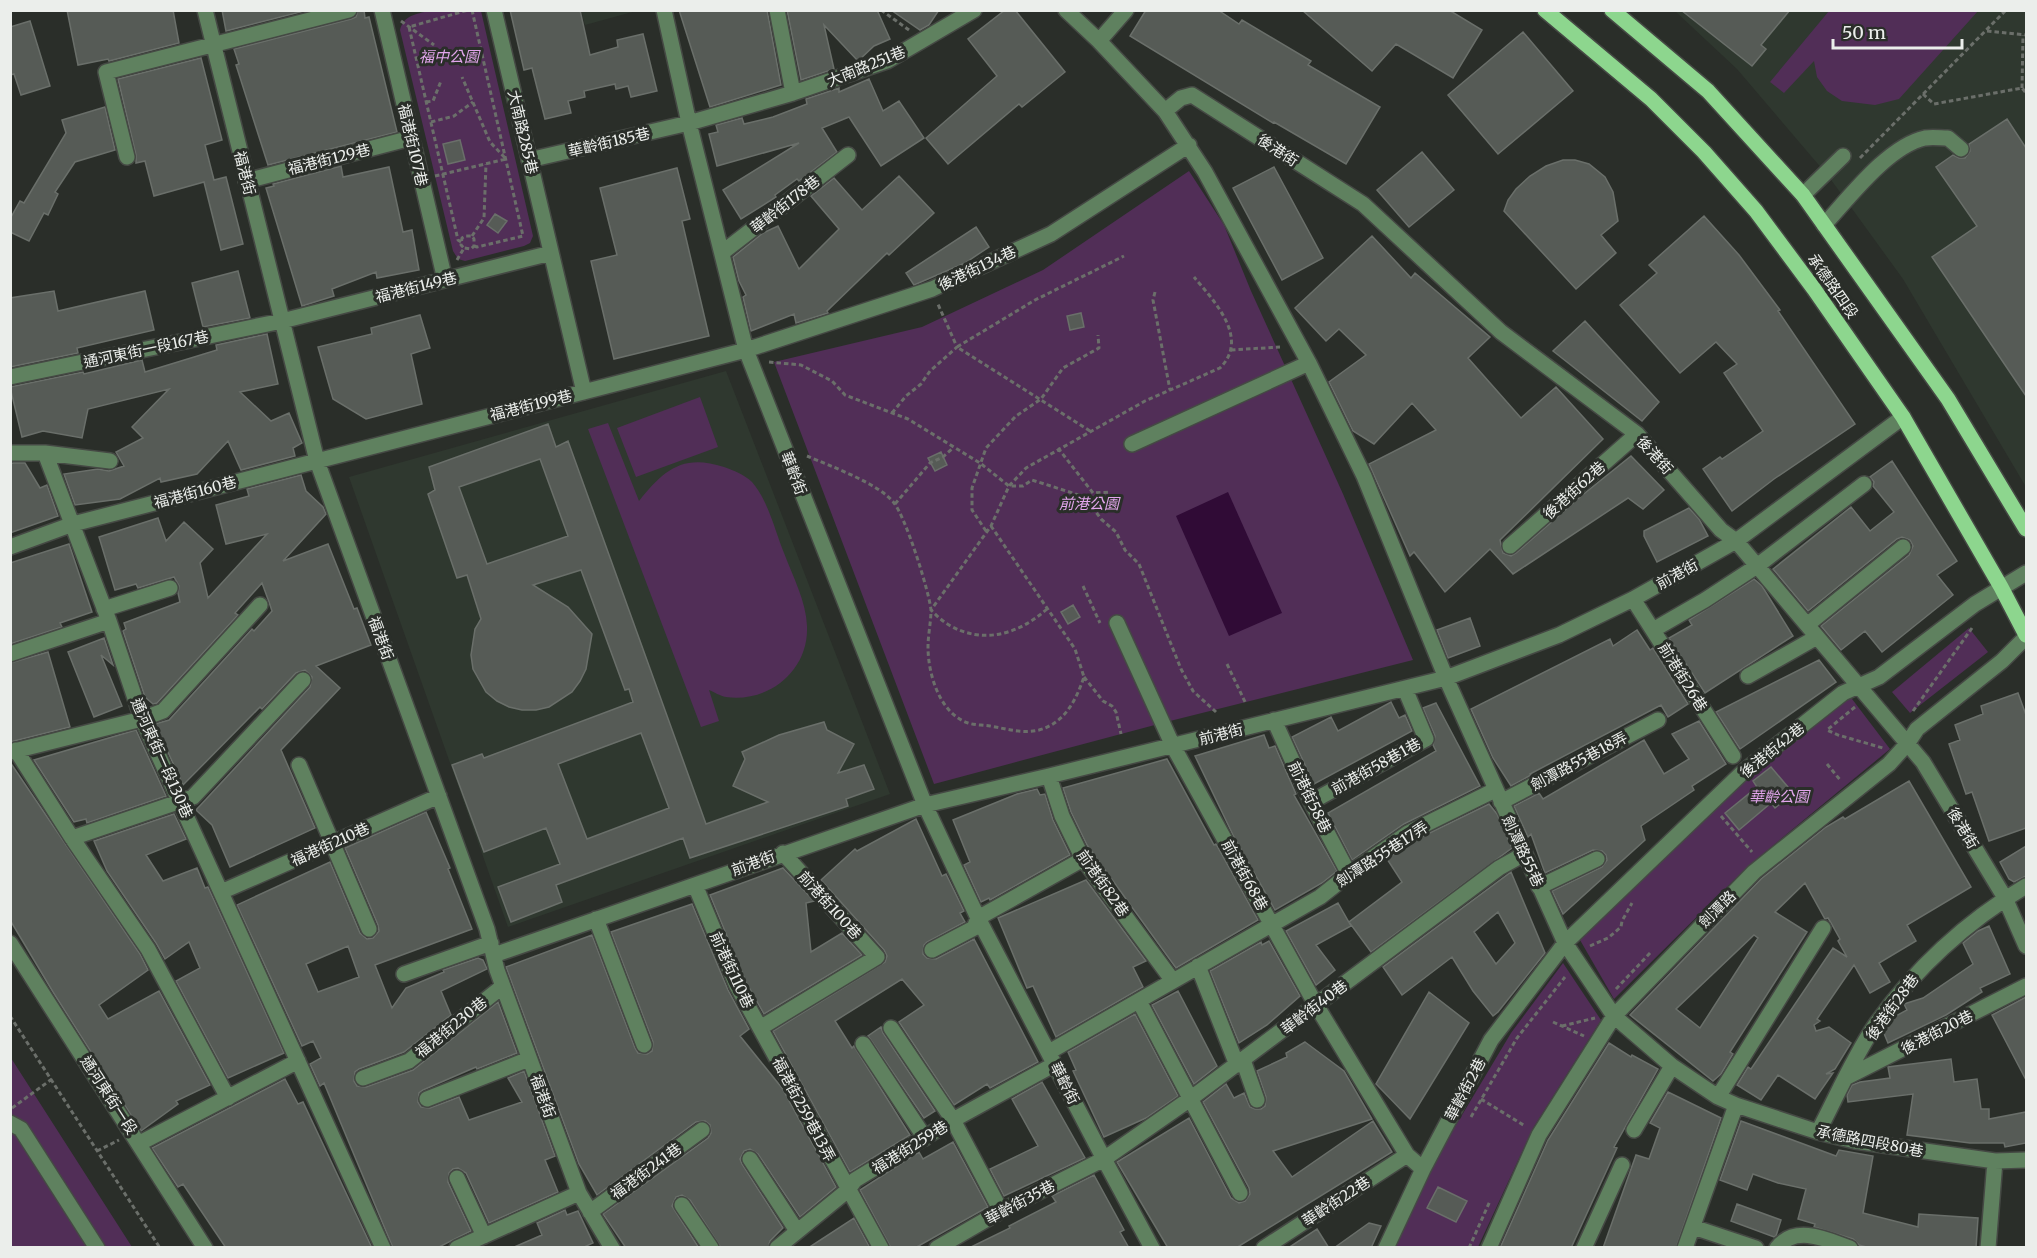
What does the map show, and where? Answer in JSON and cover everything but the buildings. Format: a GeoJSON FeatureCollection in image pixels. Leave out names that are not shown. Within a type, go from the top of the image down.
{"type":"FeatureCollection","features":[{"type":"Feature","properties":{"kind":"main road","name":"承德路四段"},"geometry":{"type":"LineString","coordinates":[[1545,10],[1651,99],[1704,152],[1756,211],[1814,289],[1903,417],[2001,587],[2026,636]]}},
{"type":"Feature","properties":{"kind":"main road","name":"承德路四段"},"geometry":{"type":"LineString","coordinates":[[1612,10],[1708,91],[1803,195],[1948,399],[2026,529]]}},
{"type":"Feature","properties":{"kind":"street","name":"福港街"},"geometry":{"type":"LineString","coordinates":[[205,10],[317,461],[439,796],[503,986],[579,1193],[612,1248]]}},
{"type":"Feature","properties":{"kind":"street"},"geometry":{"type":"LineString","coordinates":[[127,157],[106,72],[349,10]]}},
{"type":"Feature","properties":{"kind":"street","name":"大南路285巷"},"geometry":{"type":"LineString","coordinates":[[494,10],[584,392]]}},
{"type":"Feature","properties":{"kind":"street","name":"華齡街"},"geometry":{"type":"LineString","coordinates":[[664,10],[689,123],[746,350],[925,805],[978,918],[1152,1248]]}},
{"type":"Feature","properties":{"kind":"street"},"geometry":{"type":"LineString","coordinates":[[777,10],[793,93]]}},
{"type":"Feature","properties":{"kind":"street"},"geometry":{"type":"LineString","coordinates":[[1066,10],[1166,111],[1189,145],[1309,363],[1364,476],[1446,678]]}},
{"type":"Feature","properties":{"kind":"street"},"geometry":{"type":"LineString","coordinates":[[1099,41],[1126,10]]}},
{"type":"Feature","properties":{"kind":"street","name":"大南路251巷"},"geometry":{"type":"LineString","coordinates":[[689,123],[793,93],[887,61],[968,12]]}},
{"type":"Feature","properties":{"kind":"street","name":"福港街107巷"},"geometry":{"type":"LineString","coordinates":[[388,13],[411,138],[445,280]]}},
{"type":"Feature","properties":{"kind":"street","name":"後港街"},"geometry":{"type":"LineString","coordinates":[[1166,111],[1181,98],[1192,95],[1363,204],[1501,332],[1637,434],[1721,530],[1736,541],[1923,762],[2005,898],[2026,946]]}},
{"type":"Feature","properties":{"kind":"street","name":"華齡街185巷"},"geometry":{"type":"LineString","coordinates":[[529,160],[689,123]]}},
{"type":"Feature","properties":{"kind":"street","name":"福港街129巷"},"geometry":{"type":"LineString","coordinates":[[246,181],[411,138]]}},
{"type":"Feature","properties":{"kind":"street"},"geometry":{"type":"LineString","coordinates":[[1824,225],[1900,147],[1925,138],[1948,138],[1961,150]]}},
{"type":"Feature","properties":{"kind":"street","name":"後港街134巷"},"geometry":{"type":"LineString","coordinates":[[746,350],[932,290],[1051,234],[1189,145]]}},
{"type":"Feature","properties":{"kind":"street","name":"華齡街178巷"},"geometry":{"type":"LineString","coordinates":[[723,252],[848,155]]}},
{"type":"Feature","properties":{"kind":"street"},"geometry":{"type":"LineString","coordinates":[[1803,195],[1848,161]]}},
{"type":"Feature","properties":{"kind":"street","name":"福港街149巷"},"geometry":{"type":"LineString","coordinates":[[282,321],[551,253]]}},
{"type":"Feature","properties":{"kind":"street","name":"通河東街一段167巷"},"geometry":{"type":"LineString","coordinates":[[10,377],[282,321]]}},
{"type":"Feature","properties":{"kind":"street","name":"福港街199巷"},"geometry":{"type":"LineString","coordinates":[[317,461],[746,350]]}},
{"type":"Feature","properties":{"kind":"street"},"geometry":{"type":"LineString","coordinates":[[1132,444],[1309,363]]}},
{"type":"Feature","properties":{"kind":"street","name":"前港街"},"geometry":{"type":"LineString","coordinates":[[404,974],[596,919],[925,805],[1446,678],[1559,635],[1633,599],[1736,541],[1903,417]]}},
{"type":"Feature","properties":{"kind":"street","name":"後港街62巷"},"geometry":{"type":"LineString","coordinates":[[1510,546],[1637,434]]}},
{"type":"Feature","properties":{"kind":"street"},"geometry":{"type":"LineString","coordinates":[[10,453],[45,453],[110,461]]}},
{"type":"Feature","properties":{"kind":"street","name":"通河東街一段130巷"},"geometry":{"type":"LineString","coordinates":[[45,453],[107,615],[142,719],[383,1248]]}},
{"type":"Feature","properties":{"kind":"street","name":"福港街160巷"},"geometry":{"type":"LineString","coordinates":[[10,547],[73,524],[317,461]]}},
{"type":"Feature","properties":{"kind":"street"},"geometry":{"type":"LineString","coordinates":[[1653,630],[1757,566],[1864,484]]}},
{"type":"Feature","properties":{"kind":"street"},"geometry":{"type":"LineString","coordinates":[[1748,676],[1812,631],[1904,547]]}},
{"type":"Feature","properties":{"kind":"street"},"geometry":{"type":"LineString","coordinates":[[2001,587],[2026,573]]}},
{"type":"Feature","properties":{"kind":"street","name":"後港街42巷"},"geometry":{"type":"LineString","coordinates":[[1565,943],[1743,772],[1843,693],[1863,693],[1879,677],[1974,604],[2001,587]]}},
{"type":"Feature","properties":{"kind":"street"},"geometry":{"type":"LineString","coordinates":[[10,654],[170,588]]}},
{"type":"Feature","properties":{"kind":"street","name":"前港街26巷"},"geometry":{"type":"LineString","coordinates":[[1633,599],[1733,756]]}},
{"type":"Feature","properties":{"kind":"street"},"geometry":{"type":"LineString","coordinates":[[228,1098],[148,949],[13,751],[142,719],[163,711],[260,606]]}},
{"type":"Feature","properties":{"kind":"street","name":"前港街68巷"},"geometry":{"type":"LineString","coordinates":[[1117,623],[1173,746],[1316,1005],[1407,1155],[1423,1169]]}},
{"type":"Feature","properties":{"kind":"street","name":"劍潭路"},"geometry":{"type":"LineString","coordinates":[[1489,1248],[1539,1135],[1614,1016],[1754,872],[1889,764],[1917,729],[2002,661],[2026,636]]}},
{"type":"Feature","properties":{"kind":"street","name":"劍潭路55巷"},"geometry":{"type":"LineString","coordinates":[[1446,678],[1565,943],[1614,1016]]}},
{"type":"Feature","properties":{"kind":"street"},"geometry":{"type":"LineString","coordinates":[[72,838],[193,797],[303,680]]}},
{"type":"Feature","properties":{"kind":"street","name":"前港街58巷1巷"},"geometry":{"type":"LineString","coordinates":[[1311,802],[1426,739],[1405,689]]}},
{"type":"Feature","properties":{"kind":"street","name":"前港街58巷"},"geometry":{"type":"LineString","coordinates":[[1275,720],[1311,802],[1348,873]]}},
{"type":"Feature","properties":{"kind":"street","name":"劍潭路55巷18弄"},"geometry":{"type":"LineString","coordinates":[[1498,796],[1658,720]]}},
{"type":"Feature","properties":{"kind":"street"},"geometry":{"type":"LineString","coordinates":[[299,765],[369,929]]}},
{"type":"Feature","properties":{"kind":"street","name":"前港街82巷"},"geometry":{"type":"LineString","coordinates":[[1049,776],[1062,816],[1083,859],[1173,981]]}},
{"type":"Feature","properties":{"kind":"street","name":"福港街210巷"},"geometry":{"type":"LineString","coordinates":[[221,892],[439,796]]}},
{"type":"Feature","properties":{"kind":"street","name":"劍潭路55巷17弄"},"geometry":{"type":"LineString","coordinates":[[1173,981],[1320,897],[1348,873],[1408,833],[1498,796]]}},
{"type":"Feature","properties":{"kind":"street","name":"前港街100巷"},"geometry":{"type":"LineString","coordinates":[[783,853],[877,957]]}},
{"type":"Feature","properties":{"kind":"street","name":"華齡街40巷"},"geometry":{"type":"LineString","coordinates":[[1104,1159],[1191,1100],[1499,868],[1524,854]]}},
{"type":"Feature","properties":{"kind":"street"},"geometry":{"type":"LineString","coordinates":[[932,950],[974,928],[978,918],[1083,859]]}},
{"type":"Feature","properties":{"kind":"street"},"geometry":{"type":"LineString","coordinates":[[1539,887],[1597,859]]}},
{"type":"Feature","properties":{"kind":"street","name":"前港街110巷"},"geometry":{"type":"LineString","coordinates":[[695,885],[737,987],[760,1028],[877,957]]}},
{"type":"Feature","properties":{"kind":"street","name":"後港街28巷"},"geometry":{"type":"LineString","coordinates":[[1818,1132],[1873,1029],[1913,976],[1950,942],[2005,898],[2026,886]]}},
{"type":"Feature","properties":{"kind":"street"},"geometry":{"type":"LineString","coordinates":[[596,919],[644,1045]]}},
{"type":"Feature","properties":{"kind":"street"},"geometry":{"type":"LineString","coordinates":[[1718,1097],[1823,928]]}},
{"type":"Feature","properties":{"kind":"street","name":"通河東街一段"},"geometry":{"type":"LineString","coordinates":[[10,943],[205,1248]]}},
{"type":"Feature","properties":{"kind":"street","name":"華齡街2巷"},"geometry":{"type":"LineString","coordinates":[[1386,1248],[1423,1169],[1491,1040],[1565,943]]}},
{"type":"Feature","properties":{"kind":"street"},"geometry":{"type":"LineString","coordinates":[[1198,966],[1257,1100]]}},
{"type":"Feature","properties":{"kind":"street","name":"福港街259巷"},"geometry":{"type":"LineString","coordinates":[[777,1248],[848,1190],[855,1180],[1052,1058],[1139,1000],[1173,981]]}},
{"type":"Feature","properties":{"kind":"street","name":"福港街230巷"},"geometry":{"type":"LineString","coordinates":[[363,1078],[409,1061],[503,986]]}},
{"type":"Feature","properties":{"kind":"street","name":"後港街20巷"},"geometry":{"type":"LineString","coordinates":[[1847,1077],[2026,986]]}},
{"type":"Feature","properties":{"kind":"street"},"geometry":{"type":"LineString","coordinates":[[1139,1000],[1240,1193]]}},
{"type":"Feature","properties":{"kind":"street","name":"承德路四段80巷"},"geometry":{"type":"LineString","coordinates":[[1614,1016],[1672,1066],[1718,1097],[1736,1105],[1818,1132],[1855,1141],[1995,1161],[2026,1160]]}},
{"type":"Feature","properties":{"kind":"street","name":"福港街259巷13弄"},"geometry":{"type":"LineString","coordinates":[[760,1028],[881,1248]]}},
{"type":"Feature","properties":{"kind":"street"},"geometry":{"type":"LineString","coordinates":[[891,1028],[953,1120],[1002,1211]]}},
{"type":"Feature","properties":{"kind":"street"},"geometry":{"type":"LineString","coordinates":[[863,1044],[925,1138]]}},
{"type":"Feature","properties":{"kind":"street"},"geometry":{"type":"LineString","coordinates":[[427,1099],[529,1059]]}},
{"type":"Feature","properties":{"kind":"street"},"geometry":{"type":"LineString","coordinates":[[140,1143],[298,1061]]}},
{"type":"Feature","properties":{"kind":"street"},"geometry":{"type":"LineString","coordinates":[[1634,1130],[1672,1066]]}},
{"type":"Feature","properties":{"kind":"street"},"geometry":{"type":"LineString","coordinates":[[1685,1248],[1736,1105]]}},
{"type":"Feature","properties":{"kind":"street"},"geometry":{"type":"LineString","coordinates":[[10,1122],[21,1129],[97,1248]]}},
{"type":"Feature","properties":{"kind":"street","name":"福港街241巷"},"geometry":{"type":"LineString","coordinates":[[590,1212],[702,1130]]}},
{"type":"Feature","properties":{"kind":"street","name":"華齡街22巷"},"geometry":{"type":"LineString","coordinates":[[1264,1248],[1407,1155]]}},
{"type":"Feature","properties":{"kind":"street"},"geometry":{"type":"LineString","coordinates":[[750,1159],[797,1231]]}},
{"type":"Feature","properties":{"kind":"street","name":"華齡街35巷"},"geometry":{"type":"LineString","coordinates":[[938,1248],[1002,1211],[1104,1159]]}},
{"type":"Feature","properties":{"kind":"street"},"geometry":{"type":"LineString","coordinates":[[1988,1248],[1995,1161]]}},
{"type":"Feature","properties":{"kind":"street"},"geometry":{"type":"LineString","coordinates":[[1584,1248],[1622,1165]]}},
{"type":"Feature","properties":{"kind":"street"},"geometry":{"type":"LineString","coordinates":[[457,1178],[484,1236]]}},
{"type":"Feature","properties":{"kind":"street"},"geometry":{"type":"LineString","coordinates":[[457,1248],[579,1193]]}},
{"type":"Feature","properties":{"kind":"street"},"geometry":{"type":"LineString","coordinates":[[682,1205],[711,1248]]}},
{"type":"Feature","properties":{"kind":"street"},"geometry":{"type":"LineString","coordinates":[[1693,1227],[1756,1248]]}},
{"type":"Feature","properties":{"kind":"street"},"geometry":{"type":"LineString","coordinates":[[1777,1248],[1780,1243],[1794,1236],[1811,1235],[1850,1248]]}},
{"type":"Feature","properties":{"kind":"path"},"geometry":{"type":"LineString","coordinates":[[470,10],[523,236],[477,248],[474,246],[471,249],[464,248],[458,240],[409,27],[470,10]]}},
{"type":"Feature","properties":{"kind":"path"},"geometry":{"type":"LineString","coordinates":[[881,10],[925,40]]}},
{"type":"Feature","properties":{"kind":"path"},"geometry":{"type":"LineString","coordinates":[[1848,161],[1923,94],[2006,10]]}},
{"type":"Feature","properties":{"kind":"path"},"geometry":{"type":"LineString","coordinates":[[388,13],[434,45]]}},
{"type":"Feature","properties":{"kind":"path"},"geometry":{"type":"LineString","coordinates":[[1985,31],[2025,35],[2022,88],[2026,93]]}},
{"type":"Feature","properties":{"kind":"path"},"geometry":{"type":"LineString","coordinates":[[469,57],[481,53]]}},
{"type":"Feature","properties":{"kind":"path"},"geometry":{"type":"LineString","coordinates":[[462,77],[490,142],[506,159]]}},
{"type":"Feature","properties":{"kind":"path"},"geometry":{"type":"LineString","coordinates":[[426,102],[433,101],[441,81]]}},
{"type":"Feature","properties":{"kind":"path"},"geometry":{"type":"LineString","coordinates":[[1923,94],[1934,104],[2022,88]]}},
{"type":"Feature","properties":{"kind":"path"},"geometry":{"type":"LineString","coordinates":[[431,122],[454,116],[473,102]]}},
{"type":"Feature","properties":{"kind":"path"},"geometry":{"type":"LineString","coordinates":[[421,180],[506,159]]}},
{"type":"Feature","properties":{"kind":"path"},"geometry":{"type":"LineString","coordinates":[[472,236],[484,218],[486,164]]}},
{"type":"Feature","properties":{"kind":"path"},"geometry":{"type":"LineString","coordinates":[[461,242],[465,236],[472,236]]}},
{"type":"Feature","properties":{"kind":"path"},"geometry":{"type":"LineString","coordinates":[[472,236],[474,246]]}},
{"type":"Feature","properties":{"kind":"path"},"geometry":{"type":"LineString","coordinates":[[892,413],[906,396],[921,384],[930,371],[957,347],[1035,300],[1124,256]]}},
{"type":"Feature","properties":{"kind":"path"},"geometry":{"type":"LineString","coordinates":[[931,610],[991,526],[1009,486],[1026,468],[1145,401],[1220,368],[1229,359],[1232,350],[1228,325],[1223,312],[1194,277]]}},
{"type":"Feature","properties":{"kind":"path"},"geometry":{"type":"LineString","coordinates":[[932,290],[957,347],[1090,431]]}},
{"type":"Feature","properties":{"kind":"path"},"geometry":{"type":"LineString","coordinates":[[1155,292],[1153,300],[1170,390]]}},
{"type":"Feature","properties":{"kind":"path"},"geometry":{"type":"LineString","coordinates":[[986,531],[972,510],[972,488],[986,448],[1016,416],[1041,399],[1063,368],[1099,348],[1098,335]]}},
{"type":"Feature","properties":{"kind":"path"},"geometry":{"type":"LineString","coordinates":[[1232,350],[1280,347]]}},
{"type":"Feature","properties":{"kind":"path"},"geometry":{"type":"LineString","coordinates":[[769,362],[801,365],[832,381],[845,395],[908,419],[980,463],[1009,486],[1023,486],[1032,480],[1085,497],[1101,519],[1116,532],[1125,550],[1139,564],[1193,691],[1216,712]]}},
{"type":"Feature","properties":{"kind":"path"},"geometry":{"type":"LineString","coordinates":[[895,504],[930,463],[943,457],[954,448]]}},
{"type":"Feature","properties":{"kind":"path"},"geometry":{"type":"LineString","coordinates":[[1058,448],[1093,493],[1111,492]]}},
{"type":"Feature","properties":{"kind":"path"},"geometry":{"type":"LineString","coordinates":[[807,456],[882,492],[895,504],[911,540],[931,610],[928,648],[930,674],[937,693],[949,710],[966,723],[1024,734],[1043,729],[1060,719],[1071,708],[1084,677]]}},
{"type":"Feature","properties":{"kind":"path"},"geometry":{"type":"LineString","coordinates":[[991,526],[1075,649],[1084,677],[1103,701],[1112,706],[1116,712],[1121,734]]}},
{"type":"Feature","properties":{"kind":"path"},"geometry":{"type":"LineString","coordinates":[[931,610],[949,625],[965,632],[979,636],[997,636],[1023,627],[1047,609]]}},
{"type":"Feature","properties":{"kind":"path"},"geometry":{"type":"LineString","coordinates":[[1908,718],[1973,626]]}},
{"type":"Feature","properties":{"kind":"path"},"geometry":{"type":"LineString","coordinates":[[1227,664],[1246,704]]}},
{"type":"Feature","properties":{"kind":"path"},"geometry":{"type":"LineString","coordinates":[[1863,693],[1827,730],[1885,748]]}},
{"type":"Feature","properties":{"kind":"path"},"geometry":{"type":"LineString","coordinates":[[1827,764],[1842,782]]}},
{"type":"Feature","properties":{"kind":"path"},"geometry":{"type":"LineString","coordinates":[[1720,814],[1752,852]]}},
{"type":"Feature","properties":{"kind":"path"},"geometry":{"type":"LineString","coordinates":[[1470,1119],[1517,1038],[1565,977]]}},
{"type":"Feature","properties":{"kind":"path"},"geometry":{"type":"LineString","coordinates":[[10,1016],[160,1248]]}},
{"type":"Feature","properties":{"kind":"path"},"geometry":{"type":"LineString","coordinates":[[1562,1026],[1595,1018]]}},
{"type":"Feature","properties":{"kind":"path"},"geometry":{"type":"LineString","coordinates":[[1553,1022],[1584,1036]]}},
{"type":"Feature","properties":{"kind":"path"},"geometry":{"type":"LineString","coordinates":[[10,1109],[52,1080]]}},
{"type":"Feature","properties":{"kind":"path"},"geometry":{"type":"LineString","coordinates":[[1465,1090],[1526,1126]]}},
{"type":"Feature","properties":{"kind":"shaded area"},"geometry":{"type":"Polygon","coordinates":[[[581,10],[636,10],[636,11],[585,25],[581,10]]]}},
{"type":"Feature","properties":{"kind":"shaded area"},"geometry":{"type":"Polygon","coordinates":[[[1675,11],[2026,11],[2026,487],[1903,279],[1829,177],[1737,69],[1675,11]]]}},
{"type":"Feature","properties":{"kind":"shaded area"},"geometry":{"type":"Polygon","coordinates":[[[726,371],[890,794],[508,927],[349,477],[726,371]]]}},
{"type":"Feature","properties":{"kind":"shaded area"},"geometry":{"type":"Polygon","coordinates":[[[1228,492],[1282,613],[1229,636],[1176,516],[1228,492]]]}},
{"type":"Feature","properties":{"kind":"green space","name":"福中公園"},"geometry":{"type":"Polygon","coordinates":[[[429,11],[481,11],[533,236],[530,243],[524,246],[465,261],[458,259],[453,251],[400,30],[408,18],[429,11]]]}},
{"type":"Feature","properties":{"kind":"green space"},"geometry":{"type":"Polygon","coordinates":[[[1829,11],[1978,11],[1899,99],[1875,105],[1842,101],[1827,91],[1817,77],[1814,61],[1784,93],[1770,82],[1829,11]]]}},
{"type":"Feature","properties":{"kind":"green space","name":"前港公園"},"geometry":{"type":"Polygon","coordinates":[[[1189,171],[1224,225],[1251,291],[1343,494],[1413,660],[1166,722],[934,784],[774,362],[922,327],[1043,270],[1189,171]]]}},
{"type":"Feature","properties":{"kind":"green space"},"geometry":{"type":"Polygon","coordinates":[[[700,397],[718,447],[636,477],[617,428],[700,397]]]}},
{"type":"Feature","properties":{"kind":"green space"},"geometry":{"type":"Polygon","coordinates":[[[608,423],[639,501],[665,473],[685,464],[709,463],[724,467],[749,479],[758,489],[767,507],[798,589],[807,626],[806,642],[801,657],[783,681],[757,695],[742,698],[726,697],[709,690],[719,721],[701,727],[588,429],[608,423]]]}},
{"type":"Feature","properties":{"kind":"green space"},"geometry":{"type":"Polygon","coordinates":[[[1969,628],[1988,652],[1910,713],[1892,692],[1969,628]]]}},
{"type":"Feature","properties":{"kind":"green space","name":"華齡公園"},"geometry":{"type":"Polygon","coordinates":[[[1849,695],[1890,749],[1748,866],[1614,999],[1580,940],[1747,777],[1849,695]]]}},
{"type":"Feature","properties":{"kind":"green space"},"geometry":{"type":"Polygon","coordinates":[[[1563,963],[1601,1020],[1533,1128],[1478,1247],[1394,1248],[1428,1172],[1511,1033],[1563,963]]]}},
{"type":"Feature","properties":{"kind":"green space"},"geometry":{"type":"Polygon","coordinates":[[[11,1058],[132,1247],[11,1247],[11,1058]]]}}]}
